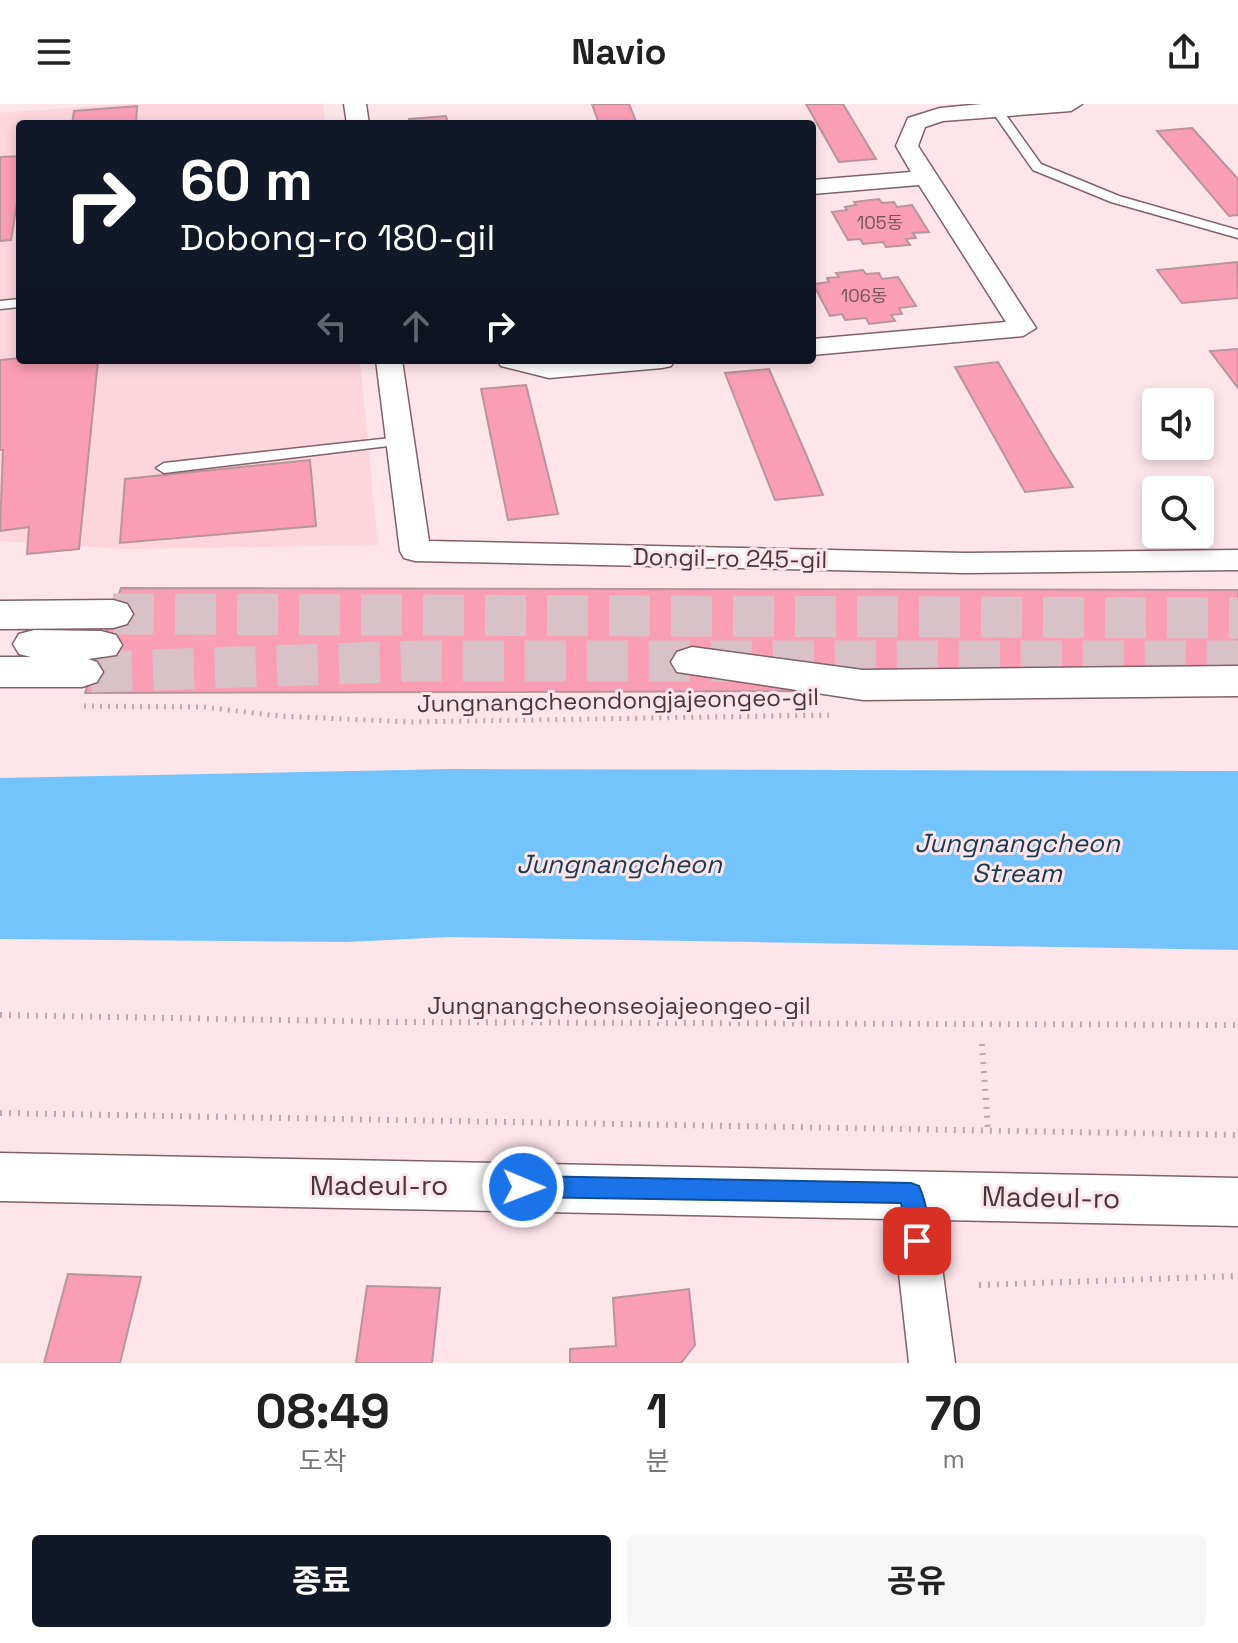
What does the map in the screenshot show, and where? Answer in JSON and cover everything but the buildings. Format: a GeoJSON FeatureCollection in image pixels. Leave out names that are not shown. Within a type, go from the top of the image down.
{"type":"FeatureCollection","features":[{"type":"Feature","properties":{"kind":"highway"},"geometry":{"type":"LineString","coordinates":[[0,613],[43,614],[96,659]]}},
{"type":"Feature","properties":{"kind":"highway"},"geometry":{"type":"LineString","coordinates":[[0,644],[96,659]]}},
{"type":"Feature","properties":{"kind":"highway"},"geometry":{"type":"LineString","coordinates":[[0,672],[96,659]]}},
{"type":"Feature","properties":{"kind":"highway"},"geometry":{"type":"LineString","coordinates":[[692,662],[863,685],[1238,681]]}},
{"type":"Feature","properties":{"kind":"street"},"geometry":{"type":"LineString","coordinates":[[816,347],[1023,328],[907,146],[916,123],[940,115],[995,107],[1071,104]]}},
{"type":"Feature","properties":{"kind":"street"},"geometry":{"type":"LineString","coordinates":[[816,187],[926,178]]}},
{"type":"Feature","properties":{"kind":"street","name":"Dongil-ro 245-gil"},"geometry":{"type":"LineString","coordinates":[[390,364],[415,551],[965,563],[1238,560]]}},
{"type":"Feature","properties":{"kind":"street"},"geometry":{"type":"LineString","coordinates":[[526,364],[549,370],[617,364]]}},
{"type":"Feature","properties":{"kind":"street","name":"Madeul-ro"},"geometry":{"type":"LineString","coordinates":[[0,1177],[1238,1202]]}},
{"type":"Feature","properties":{"kind":"street"},"geometry":{"type":"LineString","coordinates":[[911,1193],[932,1363]]}},
{"type":"Feature","properties":{"kind":"lane"},"geometry":{"type":"LineString","coordinates":[[995,107],[1037,167],[1115,199],[1238,234]]}},
{"type":"Feature","properties":{"kind":"lane"},"geometry":{"type":"LineString","coordinates":[[164,468],[400,441]]}},
{"type":"Feature","properties":{"kind":"path","name":"Jungnangcheondongjajeongeo-gil"},"geometry":{"type":"LineString","coordinates":[[96,659],[203,707],[279,716],[411,722],[836,715]]}},
{"type":"Feature","properties":{"kind":"path","name":"Jungnangcheonseojajeongeo-gil"},"geometry":{"type":"LineString","coordinates":[[0,1015],[406,1022],[1238,1025]]}},
{"type":"Feature","properties":{"kind":"path"},"geometry":{"type":"LineString","coordinates":[[982,1044],[988,1131]]}},
{"type":"Feature","properties":{"kind":"path"},"geometry":{"type":"LineString","coordinates":[[0,1113],[1238,1135]]}},
{"type":"Feature","properties":{"kind":"path"},"geometry":{"type":"LineString","coordinates":[[979,1285],[1238,1276]]}},
{"type":"Feature","properties":{"kind":"shaded area"},"geometry":{"type":"Polygon","coordinates":[[[122,104],[323,104],[325,120],[16,120],[16,364],[360,364],[378,545],[126,549],[0,541],[0,113],[122,104]]]}},
{"type":"Feature","properties":{"kind":"water","name":"Jungnangcheon Stream"},"geometry":{"type":"Polygon","coordinates":[[[452,769],[1238,771],[1238,950],[449,937],[347,942],[0,939],[0,778],[452,769]]]}},
{"type":"Feature","properties":{"kind":"tunnel"},"geometry":{"type":"LineString","coordinates":[[113,614],[1238,618]]}},
{"type":"Feature","properties":{"kind":"tunnel"},"geometry":{"type":"LineString","coordinates":[[91,672],[420,661],[1238,661]]}},
{"type":"Feature","properties":{"kind":"route"},"geometry":{"type":"LineString","coordinates":[[523,1187],[911,1193],[917,1241]]}},
{"type":"Feature","properties":{"kind":"water label","name":"Jungnangcheon"},"geometry":{"type":"Point","coordinates":[619,864]}}]}
